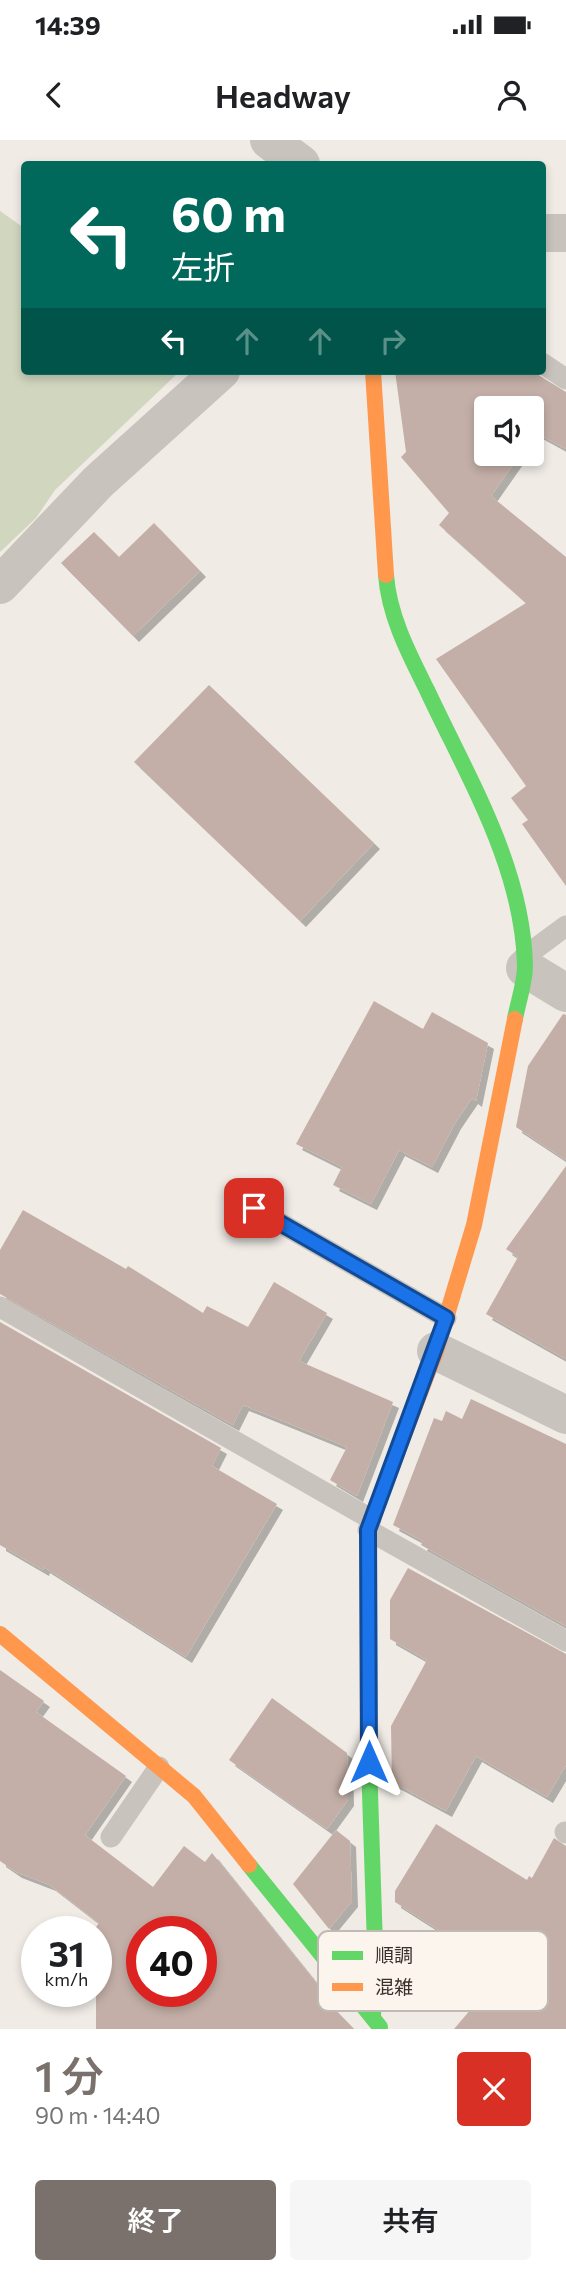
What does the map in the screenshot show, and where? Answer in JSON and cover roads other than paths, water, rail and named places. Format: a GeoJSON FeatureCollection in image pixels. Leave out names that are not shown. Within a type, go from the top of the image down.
{"type":"FeatureCollection","features":[{"type":"Feature","properties":{"kind":"street"},"geometry":{"type":"LineString","coordinates":[[269,140],[297,161]]}},
{"type":"Feature","properties":{"kind":"street"},"geometry":{"type":"LineString","coordinates":[[0,584],[99,482],[217,375]]}},
{"type":"Feature","properties":{"kind":"street"},"geometry":{"type":"LineString","coordinates":[[373,375],[388,599],[410,655],[498,840],[516,900],[525,962],[474,1225],[441,1334],[370,1524],[369,1762],[375,1931]]}},
{"type":"Feature","properties":{"kind":"street"},"geometry":{"type":"LineString","coordinates":[[525,962],[566,993]]}},
{"type":"Feature","properties":{"kind":"street"},"geometry":{"type":"LineString","coordinates":[[441,1334],[566,1415]]}},
{"type":"Feature","properties":{"kind":"street"},"geometry":{"type":"LineString","coordinates":[[0,1634],[194,1796],[318,1950]]}},
{"type":"Feature","properties":{"kind":"lane"},"geometry":{"type":"LineString","coordinates":[[546,366],[566,379]]}},
{"type":"Feature","properties":{"kind":"lane"},"geometry":{"type":"LineString","coordinates":[[525,962],[566,926]]}},
{"type":"Feature","properties":{"kind":"lane"},"geometry":{"type":"LineString","coordinates":[[254,1208],[441,1334]]}},
{"type":"Feature","properties":{"kind":"lane"},"geometry":{"type":"LineString","coordinates":[[0,1307],[566,1641]]}},
{"type":"Feature","properties":{"kind":"lane"},"geometry":{"type":"LineString","coordinates":[[111,1837],[159,1767]]}}]}
